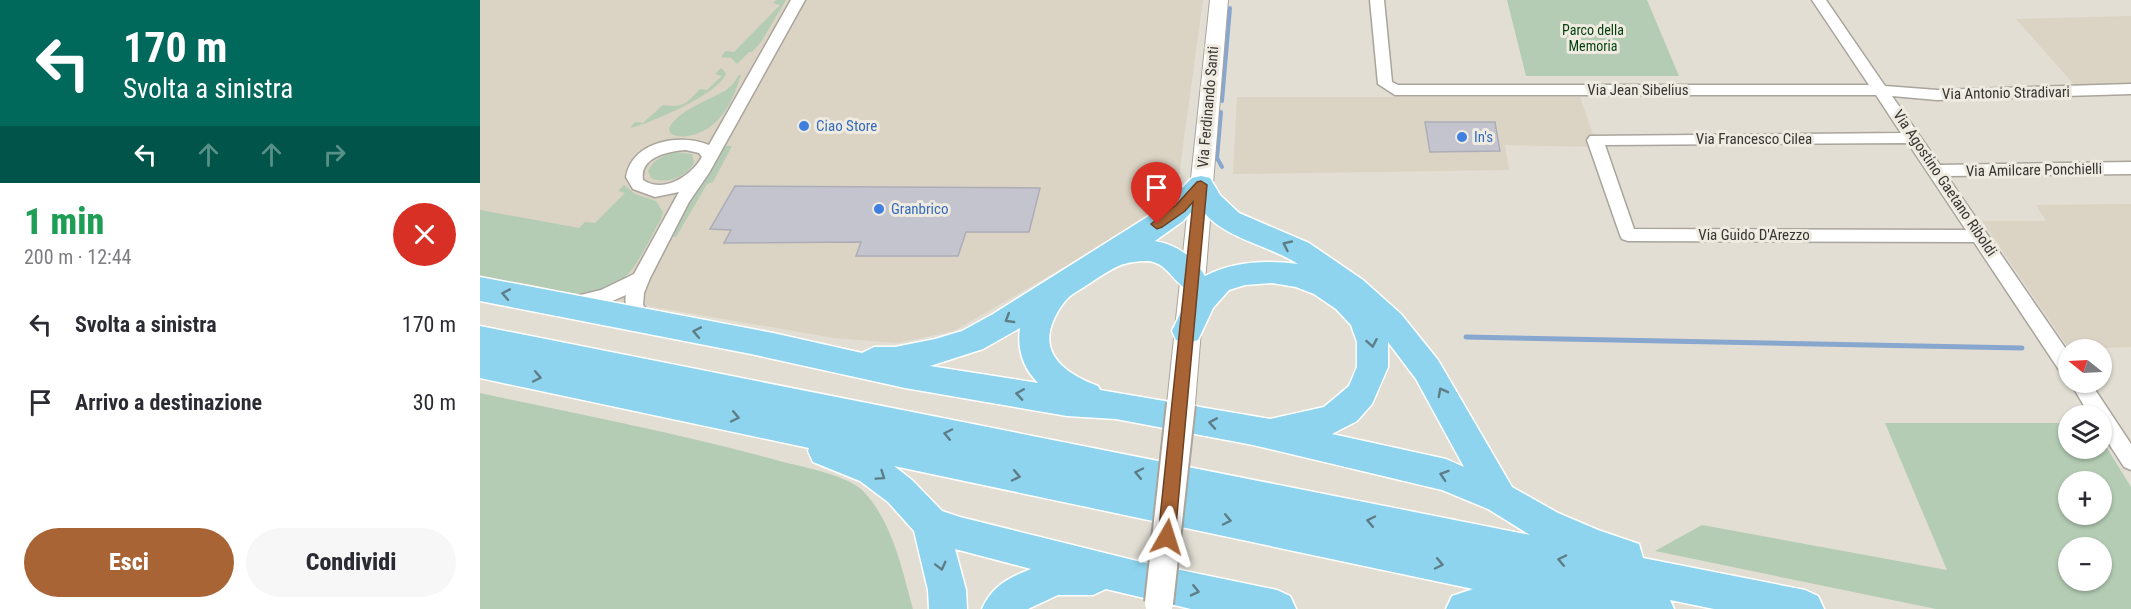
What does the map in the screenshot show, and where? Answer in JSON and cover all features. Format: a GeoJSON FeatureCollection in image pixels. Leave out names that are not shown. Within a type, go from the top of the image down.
{"type":"FeatureCollection","features":[{"type":"Feature","properties":{"kind":"highway"},"geometry":{"type":"LineString","coordinates":[[755,343],[865,360],[895,360],[935,352],[972,340],[1114,254],[1180,208],[1201,185],[1207,201],[1219,215],[1298,250],[1370,303],[1389,322],[1405,339],[1437,383],[1500,498]]}},
{"type":"Feature","properties":{"kind":"highway"},"geometry":{"type":"LineString","coordinates":[[1114,254],[1141,250],[1162,253],[1178,261],[1192,280]]}},
{"type":"Feature","properties":{"kind":"highway"},"geometry":{"type":"LineString","coordinates":[[1187,331],[1198,307],[1215,285],[1258,271],[1283,272],[1309,277],[1329,286],[1348,300],[1363,318],[1372,337],[1374,358],[1370,380],[1356,401],[1334,418],[1307,429],[1252,430]]}},
{"type":"Feature","properties":{"kind":"highway"},"geometry":{"type":"LineString","coordinates":[[480,289],[905,375],[1067,402],[1116,405],[1252,430],[1446,475],[1500,498],[1545,525],[1595,547],[1814,609]]}},
{"type":"Feature","properties":{"kind":"highway"},"geometry":{"type":"LineString","coordinates":[[1059,289],[1045,304],[1034,330],[1035,350],[1040,363],[1050,377],[1062,386],[1116,405]]}},
{"type":"Feature","properties":{"kind":"highway"},"geometry":{"type":"LineString","coordinates":[[480,339],[1805,609]]}},
{"type":"Feature","properties":{"kind":"highway"},"geometry":{"type":"LineString","coordinates":[[480,365],[1654,609]]}},
{"type":"Feature","properties":{"kind":"highway"},"geometry":{"type":"LineString","coordinates":[[794,429],[806,444],[858,463],[886,478],[930,523],[1152,597]]}},
{"type":"Feature","properties":{"kind":"highway"},"geometry":{"type":"LineString","coordinates":[[930,523],[947,590],[948,609]]}},
{"type":"Feature","properties":{"kind":"highway"},"geometry":{"type":"LineString","coordinates":[[1001,609],[1018,593],[1058,577],[1152,597],[1272,609]]}},
{"type":"Feature","properties":{"kind":"highway"},"geometry":{"type":"LineString","coordinates":[[1482,608],[1528,604],[1560,609]]}},
{"type":"Feature","properties":{"kind":"main road","name":"Via Ferdinando Santi"},"geometry":{"type":"LineString","coordinates":[[1152,597],[1181,404],[1219,0]]}},
{"type":"Feature","properties":{"kind":"street"},"geometry":{"type":"LineString","coordinates":[[727,125],[691,143],[662,148],[649,155],[637,167],[635,182],[642,188],[657,191],[681,186],[704,169],[709,156],[727,125],[798,0]]}},
{"type":"Feature","properties":{"kind":"street","name":"Via Jean Sibelius"},"geometry":{"type":"LineString","coordinates":[[1377,0],[1385,84],[1395,90],[1881,90]]}},
{"type":"Feature","properties":{"kind":"street","name":"Via Agostino Gaetano Riboldi"},"geometry":{"type":"LineString","coordinates":[[1819,0],[2058,352]]}},
{"type":"Feature","properties":{"kind":"street","name":"Via Antonio Stradivari"},"geometry":{"type":"LineString","coordinates":[[1881,90],[1937,95],[2131,89]]}},
{"type":"Feature","properties":{"kind":"street","name":"Via Francesco Cilea"},"geometry":{"type":"LineString","coordinates":[[1595,140],[1914,138]]}},
{"type":"Feature","properties":{"kind":"street","name":"Via Guido D'Arezzo"},"geometry":{"type":"LineString","coordinates":[[1595,140],[1628,235],[1981,236]]}},
{"type":"Feature","properties":{"kind":"street"},"geometry":{"type":"LineString","coordinates":[[691,143],[705,149],[709,156]]}},
{"type":"Feature","properties":{"kind":"street","name":"Via Amilcare Ponchielli"},"geometry":{"type":"LineString","coordinates":[[1937,171],[2131,168]]}},
{"type":"Feature","properties":{"kind":"street"},"geometry":{"type":"LineString","coordinates":[[649,323],[636,313],[632,299],[639,279],[697,176]]}},
{"type":"Feature","properties":{"kind":"street"},"geometry":{"type":"LineString","coordinates":[[657,191],[666,201],[671,219]]}},
{"type":"Feature","properties":{"kind":"street"},"geometry":{"type":"LineString","coordinates":[[558,304],[594,301],[614,294],[639,279]]}},
{"type":"Feature","properties":{"kind":"street"},"geometry":{"type":"LineString","coordinates":[[2112,432],[2131,461]]}},
{"type":"Feature","properties":{"kind":"shaded area"},"geometry":{"type":"Polygon","coordinates":[[[480,0],[790,0],[751,69],[764,70],[802,0],[1203,0],[1176,197],[1150,217],[954,331],[897,343],[834,338],[480,277],[480,0]]]}},
{"type":"Feature","properties":{"kind":"shaded area"},"geometry":{"type":"Polygon","coordinates":[[[2131,16],[2131,87],[2077,88],[2016,19],[2131,16]]]}},
{"type":"Feature","properties":{"kind":"shaded area"},"geometry":{"type":"Polygon","coordinates":[[[1237,97],[1580,97],[1597,147],[1505,145],[1509,170],[1233,174],[1237,97]]]}},
{"type":"Feature","properties":{"kind":"shaded area"},"geometry":{"type":"Polygon","coordinates":[[[2131,204],[2131,347],[2112,348],[2112,339],[2062,339],[1982,221],[2046,221],[2036,205],[2131,204]]]}},
{"type":"Feature","properties":{"kind":"green space"},"geometry":{"type":"Polygon","coordinates":[[[776,0],[786,0],[761,42],[752,52],[749,52],[737,64],[731,58],[721,57],[726,51],[734,52],[780,5],[773,3],[776,0]]]}},
{"type":"Feature","properties":{"kind":"green space","name":"Parco della Memoria"},"geometry":{"type":"Polygon","coordinates":[[[1507,0],[1647,0],[1679,76],[1526,76],[1507,0]]]}},
{"type":"Feature","properties":{"kind":"green space"},"geometry":{"type":"Polygon","coordinates":[[[721,68],[726,73],[712,89],[667,114],[630,128],[635,122],[643,123],[663,105],[680,105],[700,89],[707,90],[722,76],[715,74],[721,68]]]}},
{"type":"Feature","properties":{"kind":"green space"},"geometry":{"type":"Polygon","coordinates":[[[741,75],[729,105],[709,128],[688,136],[670,133],[669,128],[674,121],[695,106],[726,90],[741,75]]]}},
{"type":"Feature","properties":{"kind":"green space"},"geometry":{"type":"Polygon","coordinates":[[[723,146],[732,146],[713,182],[707,184],[676,237],[673,237],[690,194],[723,146]]]}},
{"type":"Feature","properties":{"kind":"green space"},"geometry":{"type":"Polygon","coordinates":[[[674,152],[692,154],[694,163],[691,168],[681,176],[670,180],[651,178],[648,171],[653,164],[662,156],[674,152]]]}},
{"type":"Feature","properties":{"kind":"green space"},"geometry":{"type":"Polygon","coordinates":[[[624,185],[635,194],[656,201],[663,212],[635,265],[612,287],[587,294],[522,283],[480,279],[480,210],[579,228],[585,222],[595,223],[625,193],[618,191],[624,185]]]}},
{"type":"Feature","properties":{"kind":"green space"},"geometry":{"type":"Polygon","coordinates":[[[480,393],[708,442],[814,469],[848,481],[864,492],[882,518],[895,548],[913,609],[480,609],[480,393]]]}},
{"type":"Feature","properties":{"kind":"green space"},"geometry":{"type":"Polygon","coordinates":[[[1885,423],[2058,423],[2058,459],[2112,459],[2112,456],[2131,487],[2131,609],[1936,609],[1655,551],[1702,525],[1947,570],[1885,423]]]}},
{"type":"Feature","properties":{"kind":"building","name":"In's"},"geometry":{"type":"Polygon","coordinates":[[[1425,122],[1495,122],[1500,151],[1430,152],[1425,122]]]}},
{"type":"Feature","properties":{"kind":"building","name":"Granbrico"},"geometry":{"type":"Polygon","coordinates":[[[735,186],[1040,188],[1029,232],[966,232],[958,256],[856,256],[861,242],[724,243],[731,230],[710,229],[735,186]]]}},
{"type":"Feature","properties":{"kind":"waterway"},"geometry":{"type":"LineString","coordinates":[[1222,101],[1230,8]]}},
{"type":"Feature","properties":{"kind":"waterway"},"geometry":{"type":"LineString","coordinates":[[1221,112],[1217,158],[1222,167]]}},
{"type":"Feature","properties":{"kind":"waterway"},"geometry":{"type":"LineString","coordinates":[[1466,337],[2022,348]]}},
{"type":"Feature","properties":{"kind":"place","name":"Ciao Store"},"geometry":{"type":"Point","coordinates":[804,126]}},
{"type":"Feature","properties":{"kind":"place","name":"In's"},"geometry":{"type":"Point","coordinates":[1462,137]}},
{"type":"Feature","properties":{"kind":"place","name":"Granbrico"},"geometry":{"type":"Point","coordinates":[879,209]}},
{"type":"Feature","properties":{"kind":"route"},"geometry":{"type":"LineString","coordinates":[[1157,224],[1180,208],[1201,185],[1167,537]]}}]}
